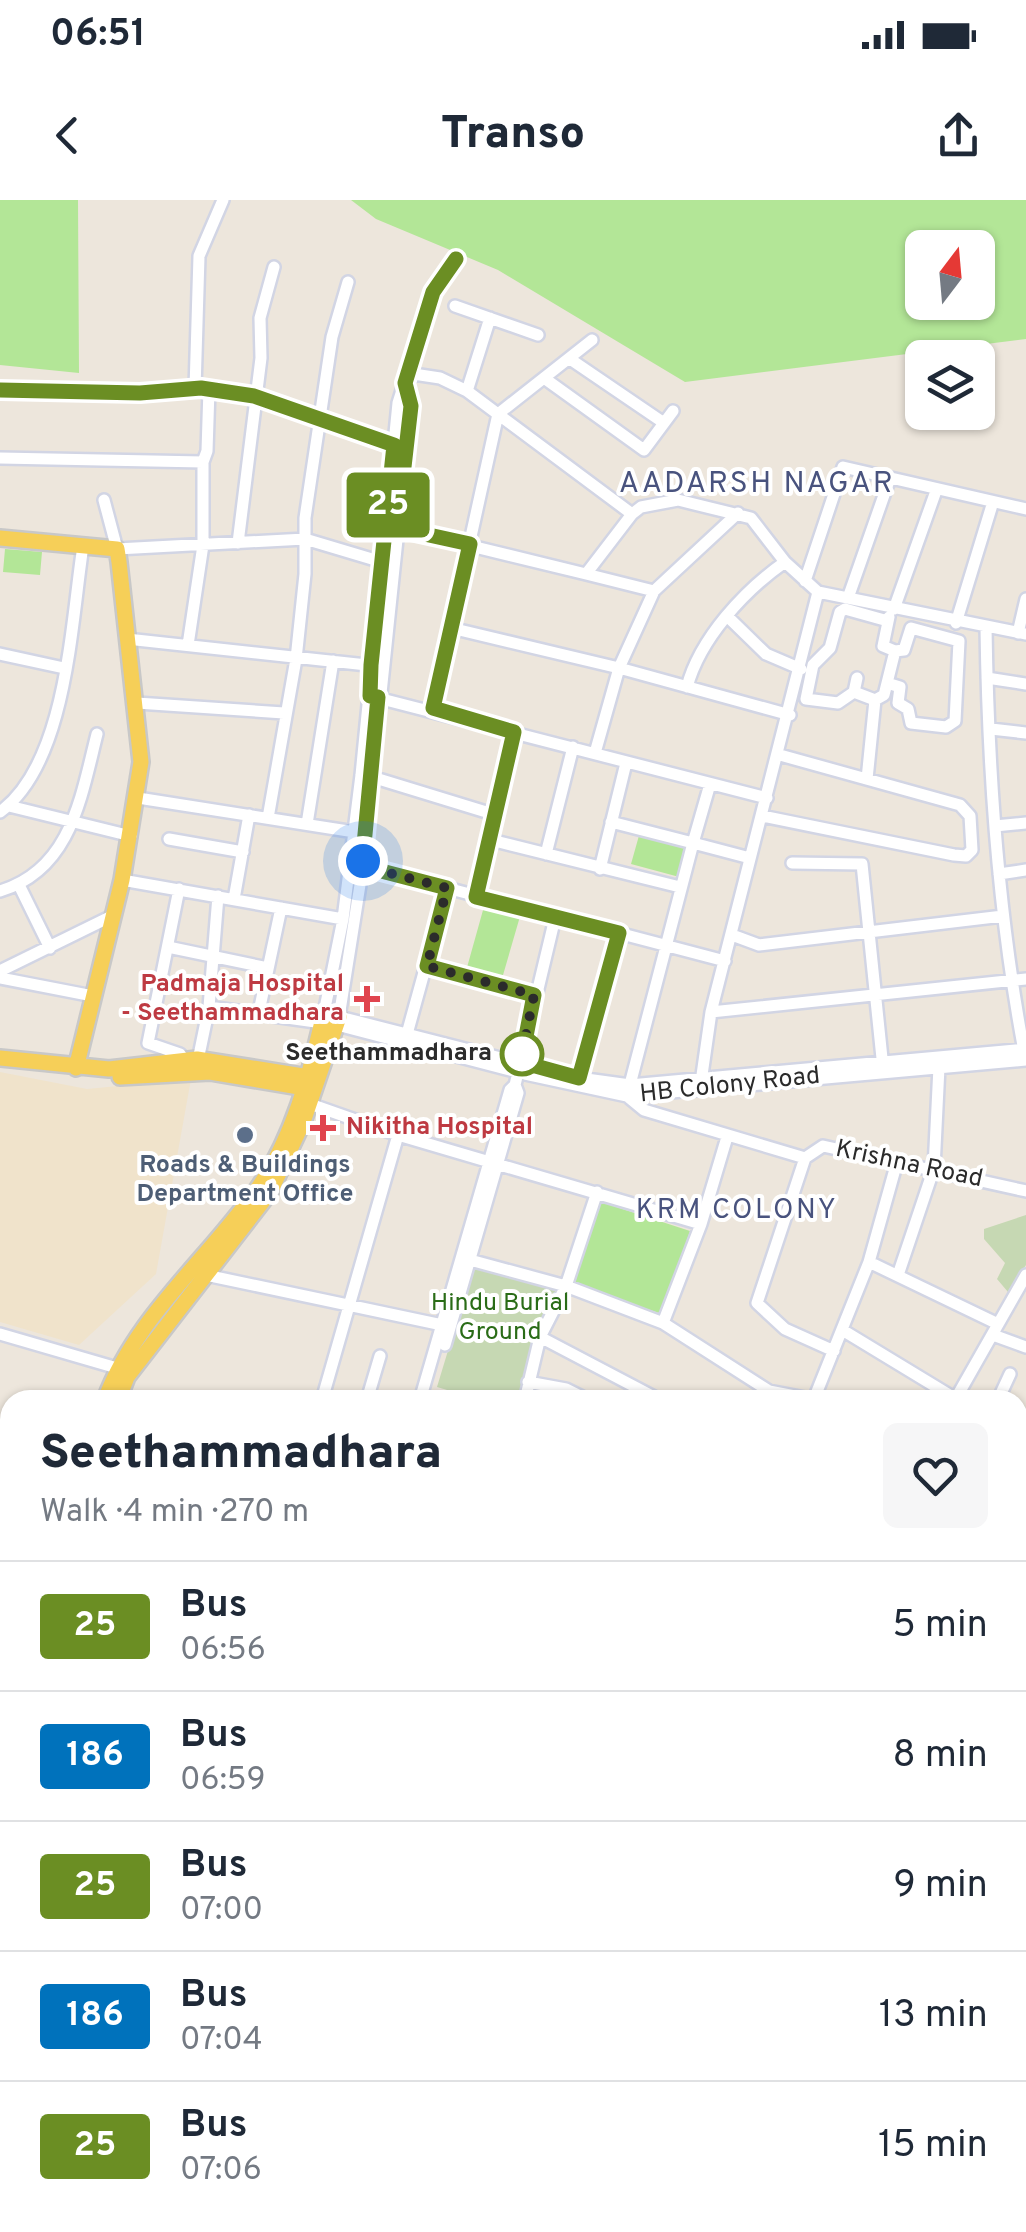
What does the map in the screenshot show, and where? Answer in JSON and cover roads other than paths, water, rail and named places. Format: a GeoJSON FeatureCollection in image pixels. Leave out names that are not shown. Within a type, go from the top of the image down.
{"type":"FeatureCollection","features":[{"type":"Feature","properties":{"kind":"main road"},"geometry":{"type":"LineString","coordinates":[[0,538],[117,549],[141,762],[122,880],[75,1073]]}},
{"type":"Feature","properties":{"kind":"main road"},"geometry":{"type":"LineString","coordinates":[[308,1090],[330,1019]]}},
{"type":"Feature","properties":{"kind":"main road"},"geometry":{"type":"LineString","coordinates":[[122,1390],[127,1377],[266,1176],[308,1090],[330,1019]]}},
{"type":"Feature","properties":{"kind":"main road"},"geometry":{"type":"LineString","coordinates":[[0,1058],[75,1073]]}},
{"type":"Feature","properties":{"kind":"main road"},"geometry":{"type":"LineString","coordinates":[[0,1067],[75,1073],[193,1064],[308,1090]]}},
{"type":"Feature","properties":{"kind":"main road"},"geometry":{"type":"LineString","coordinates":[[108,1390],[116,1368],[200,1273]]}},
{"type":"Feature","properties":{"kind":"street"},"geometry":{"type":"LineString","coordinates":[[194,389],[199,256],[223,200]]}},
{"type":"Feature","properties":{"kind":"street"},"geometry":{"type":"LineString","coordinates":[[330,1019],[362,866],[360,833],[398,403],[433,292],[456,259]]}},
{"type":"Feature","properties":{"kind":"street"},"geometry":{"type":"LineString","coordinates":[[238,543],[261,358],[260,318],[274,267]]}},
{"type":"Feature","properties":{"kind":"street"},"geometry":{"type":"LineString","coordinates":[[268,818],[296,659],[305,539],[332,337],[348,282]]}},
{"type":"Feature","properties":{"kind":"street"},"geometry":{"type":"LineString","coordinates":[[455,306],[538,335]]}},
{"type":"Feature","properties":{"kind":"street"},"geometry":{"type":"LineString","coordinates":[[467,390],[490,318]]}},
{"type":"Feature","properties":{"kind":"street"},"geometry":{"type":"LineString","coordinates":[[433,708],[498,414],[592,340]]}},
{"type":"Feature","properties":{"kind":"street"},"geometry":{"type":"LineString","coordinates":[[570,359],[664,423]]}},
{"type":"Feature","properties":{"kind":"street"},"geometry":{"type":"LineString","coordinates":[[406,378],[440,378],[467,390],[632,514]]}},
{"type":"Feature","properties":{"kind":"street"},"geometry":{"type":"LineString","coordinates":[[376,666],[411,406],[406,378]]}},
{"type":"Feature","properties":{"kind":"street"},"geometry":{"type":"LineString","coordinates":[[544,378],[644,450],[673,410]]}},
{"type":"Feature","properties":{"kind":"street"},"geometry":{"type":"LineString","coordinates":[[188,645],[203,545],[203,462],[208,451],[209,389]]}},
{"type":"Feature","properties":{"kind":"street"},"geometry":{"type":"LineString","coordinates":[[0,390],[140,393],[209,389],[254,396],[321,416],[394,445]]}},
{"type":"Feature","properties":{"kind":"street"},"geometry":{"type":"LineString","coordinates":[[0,458],[203,462]]}},
{"type":"Feature","properties":{"kind":"street"},"geometry":{"type":"LineString","coordinates":[[805,581],[838,472],[850,466],[936,492],[1026,510]]}},
{"type":"Feature","properties":{"kind":"street"},"geometry":{"type":"LineString","coordinates":[[848,598],[890,478]]}},
{"type":"Feature","properties":{"kind":"street"},"geometry":{"type":"LineString","coordinates":[[914,614],[904,650],[883,646],[891,613],[936,492]]}},
{"type":"Feature","properties":{"kind":"street"},"geometry":{"type":"LineString","coordinates":[[104,500],[117,549],[305,539],[382,562]]}},
{"type":"Feature","properties":{"kind":"street"},"geometry":{"type":"LineString","coordinates":[[586,574],[632,514],[641,507],[678,500],[738,513],[760,527],[786,562],[818,592],[891,613]]}},
{"type":"Feature","properties":{"kind":"street"},"geometry":{"type":"LineString","coordinates":[[956,623],[992,505]]}},
{"type":"Feature","properties":{"kind":"street"},"geometry":{"type":"LineString","coordinates":[[595,753],[638,617],[654,591],[738,513]]}},
{"type":"Feature","properties":{"kind":"street"},"geometry":{"type":"LineString","coordinates":[[397,528],[654,591]]}},
{"type":"Feature","properties":{"kind":"street"},"geometry":{"type":"LineString","coordinates":[[83,546],[64,668],[47,744],[34,775],[5,809],[131,836]]}},
{"type":"Feature","properties":{"kind":"street"},"geometry":{"type":"LineString","coordinates":[[687,687],[698,656],[728,617],[751,590],[786,562]]}},
{"type":"Feature","properties":{"kind":"street"},"geometry":{"type":"LineString","coordinates":[[800,697],[801,669],[818,592]]}},
{"type":"Feature","properties":{"kind":"street"},"geometry":{"type":"LineString","coordinates":[[700,1085],[711,1012],[790,715],[813,664],[830,648],[837,616],[845,609],[914,614],[1022,634],[1026,599]]}},
{"type":"Feature","properties":{"kind":"street"},"geometry":{"type":"LineString","coordinates":[[728,617],[766,654],[801,669]]}},
{"type":"Feature","properties":{"kind":"street"},"geometry":{"type":"LineString","coordinates":[[810,627],[833,632]]}},
{"type":"Feature","properties":{"kind":"street"},"geometry":{"type":"LineString","coordinates":[[451,628],[619,668],[790,715]]}},
{"type":"Feature","properties":{"kind":"street"},"geometry":{"type":"LineString","coordinates":[[887,684],[900,686],[898,703],[908,709],[910,723],[946,727],[955,721],[958,641],[911,628]]}},
{"type":"Feature","properties":{"kind":"street"},"geometry":{"type":"LineString","coordinates":[[986,628],[999,874],[1011,980],[1026,1054]]}},
{"type":"Feature","properties":{"kind":"street"},"geometry":{"type":"LineString","coordinates":[[127,639],[376,666]]}},
{"type":"Feature","properties":{"kind":"street"},"geometry":{"type":"LineString","coordinates":[[876,700],[884,695],[895,651]]}},
{"type":"Feature","properties":{"kind":"street"},"geometry":{"type":"LineString","coordinates":[[0,654],[64,668]]}},
{"type":"Feature","properties":{"kind":"street"},"geometry":{"type":"LineString","coordinates":[[307,824],[332,661]]}},
{"type":"Feature","properties":{"kind":"street"},"geometry":{"type":"LineString","coordinates":[[800,697],[838,703],[854,692],[857,678]]}},
{"type":"Feature","properties":{"kind":"street"},"geometry":{"type":"LineString","coordinates":[[987,678],[1026,684]]}},
{"type":"Feature","properties":{"kind":"street"},"geometry":{"type":"LineString","coordinates":[[854,692],[876,700]]}},
{"type":"Feature","properties":{"kind":"street"},"geometry":{"type":"LineString","coordinates":[[374,697],[433,708],[767,798]]}},
{"type":"Feature","properties":{"kind":"street"},"geometry":{"type":"LineString","coordinates":[[330,1019],[342,919],[372,776],[374,697]]}},
{"type":"Feature","properties":{"kind":"street"},"geometry":{"type":"LineString","coordinates":[[867,779],[876,700]]}},
{"type":"Feature","properties":{"kind":"street"},"geometry":{"type":"LineString","coordinates":[[137,704],[284,713]]}},
{"type":"Feature","properties":{"kind":"street"},"geometry":{"type":"LineString","coordinates":[[991,730],[1026,733]]}},
{"type":"Feature","properties":{"kind":"street"},"geometry":{"type":"LineString","coordinates":[[476,897],[514,732]]}},
{"type":"Feature","properties":{"kind":"street"},"geometry":{"type":"LineString","coordinates":[[0,891],[19,885],[42,870],[74,822],[97,734]]}},
{"type":"Feature","properties":{"kind":"street"},"geometry":{"type":"LineString","coordinates":[[546,854],[572,747]]}},
{"type":"Feature","properties":{"kind":"street"},"geometry":{"type":"LineString","coordinates":[[762,816],[966,856],[972,850],[966,808],[780,755]]}},
{"type":"Feature","properties":{"kind":"street"},"geometry":{"type":"LineString","coordinates":[[600,869],[626,763]]}},
{"type":"Feature","properties":{"kind":"street"},"geometry":{"type":"LineString","coordinates":[[372,776],[496,816]]}},
{"type":"Feature","properties":{"kind":"street"},"geometry":{"type":"LineString","coordinates":[[628,1090],[710,784]]}},
{"type":"Feature","properties":{"kind":"street"},"geometry":{"type":"LineString","coordinates":[[138,798],[360,833]]}},
{"type":"Feature","properties":{"kind":"street"},"geometry":{"type":"LineString","coordinates":[[234,900],[249,815]]}},
{"type":"Feature","properties":{"kind":"street"},"geometry":{"type":"LineString","coordinates":[[611,822],[750,858]]}},
{"type":"Feature","properties":{"kind":"street"},"geometry":{"type":"LineString","coordinates":[[996,826],[1026,823]]}},
{"type":"Feature","properties":{"kind":"street"},"geometry":{"type":"LineString","coordinates":[[168,839],[242,852]]}},
{"type":"Feature","properties":{"kind":"street"},"geometry":{"type":"LineString","coordinates":[[866,839],[862,864],[883,1066]]}},
{"type":"Feature","properties":{"kind":"street"},"geometry":{"type":"LineString","coordinates":[[490,840],[680,887]]}},
{"type":"Feature","properties":{"kind":"street"},"geometry":{"type":"LineString","coordinates":[[792,863],[862,864]]}},
{"type":"Feature","properties":{"kind":"street"},"geometry":{"type":"LineString","coordinates":[[362,866],[726,960]]}},
{"type":"Feature","properties":{"kind":"street"},"geometry":{"type":"LineString","coordinates":[[999,874],[1026,870]]}},
{"type":"Feature","properties":{"kind":"street"},"geometry":{"type":"LineString","coordinates":[[122,880],[342,919]]}},
{"type":"Feature","properties":{"kind":"street"},"geometry":{"type":"LineString","coordinates":[[19,885],[50,948]]}},
{"type":"Feature","properties":{"kind":"street"},"geometry":{"type":"LineString","coordinates":[[407,1034],[447,888]]}},
{"type":"Feature","properties":{"kind":"street"},"geometry":{"type":"LineString","coordinates":[[179,889],[148,1043],[180,1054],[193,1064],[208,1006],[218,896]]}},
{"type":"Feature","properties":{"kind":"street"},"geometry":{"type":"LineString","coordinates":[[258,1016],[281,908]]}},
{"type":"Feature","properties":{"kind":"street"},"geometry":{"type":"LineString","coordinates":[[0,974],[114,915]]}},
{"type":"Feature","properties":{"kind":"street"},"geometry":{"type":"LineString","coordinates":[[732,935],[759,946],[1003,916]]}},
{"type":"Feature","properties":{"kind":"street"},"geometry":{"type":"LineString","coordinates":[[424,1390],[470,1260],[556,918]]}},
{"type":"Feature","properties":{"kind":"street"},"geometry":{"type":"LineString","coordinates":[[579,1078],[619,933]]}},
{"type":"Feature","properties":{"kind":"street"},"geometry":{"type":"LineString","coordinates":[[168,947],[214,960],[268,968]]}},
{"type":"Feature","properties":{"kind":"street"},"geometry":{"type":"LineString","coordinates":[[427,966],[534,995]]}},
{"type":"Feature","properties":{"kind":"street"},"geometry":{"type":"LineString","coordinates":[[0,974],[93,996]]}},
{"type":"Feature","properties":{"kind":"street"},"geometry":{"type":"LineString","coordinates":[[711,1012],[1026,979]]}},
{"type":"Feature","properties":{"kind":"street"},"geometry":{"type":"LineString","coordinates":[[208,1006],[258,1016],[330,1019],[407,1034],[518,1073],[579,1078],[628,1090],[1026,1054]]}},
{"type":"Feature","properties":{"kind":"street","name":"HB Colony Road"},"geometry":{"type":"LineString","coordinates":[[330,1019],[518,1073],[628,1090]]}},
{"type":"Feature","properties":{"kind":"street"},"geometry":{"type":"LineString","coordinates":[[883,1066],[939,1066],[1026,1054]]}},
{"type":"Feature","properties":{"kind":"street"},"geometry":{"type":"LineString","coordinates":[[898,1275],[934,1168],[939,1066]]}},
{"type":"Feature","properties":{"kind":"street"},"geometry":{"type":"LineString","coordinates":[[308,1090],[398,1135],[701,1224]]}},
{"type":"Feature","properties":{"kind":"street","name":"Krishna Road"},"geometry":{"type":"LineString","coordinates":[[628,1090],[644,1110],[804,1158],[823,1146],[1026,1191]]}},
{"type":"Feature","properties":{"kind":"street"},"geometry":{"type":"LineString","coordinates":[[325,1390],[398,1135]]}},
{"type":"Feature","properties":{"kind":"street"},"geometry":{"type":"LineString","coordinates":[[663,1323],[701,1224],[727,1137]]}},
{"type":"Feature","properties":{"kind":"street"},"geometry":{"type":"LineString","coordinates":[[804,1158],[758,1304],[785,1329],[834,1351]]}},
{"type":"Feature","properties":{"kind":"street"},"geometry":{"type":"LineString","coordinates":[[819,1390],[869,1262],[897,1162]]}},
{"type":"Feature","properties":{"kind":"street"},"geometry":{"type":"LineString","coordinates":[[430,1390],[494,1164]]}},
{"type":"Feature","properties":{"kind":"street"},"geometry":{"type":"LineString","coordinates":[[527,1390],[540,1337],[566,1286],[597,1192]]}},
{"type":"Feature","properties":{"kind":"street"},"geometry":{"type":"LineString","coordinates":[[470,1260],[566,1286],[663,1323],[758,1390]]}},
{"type":"Feature","properties":{"kind":"street"},"geometry":{"type":"LineString","coordinates":[[869,1262],[1026,1347]]}},
{"type":"Feature","properties":{"kind":"street"},"geometry":{"type":"LineString","coordinates":[[200,1273],[446,1326]]}},
{"type":"Feature","properties":{"kind":"street"},"geometry":{"type":"LineString","coordinates":[[961,1390],[1026,1275]]}},
{"type":"Feature","properties":{"kind":"street"},"geometry":{"type":"LineString","coordinates":[[844,1332],[939,1390]]}},
{"type":"Feature","properties":{"kind":"street"},"geometry":{"type":"LineString","coordinates":[[0,1334],[116,1368]]}},
{"type":"Feature","properties":{"kind":"street"},"geometry":{"type":"LineString","coordinates":[[540,1337],[641,1390]]}},
{"type":"Feature","properties":{"kind":"street"},"geometry":{"type":"LineString","coordinates":[[370,1390],[380,1356]]}},
{"type":"Feature","properties":{"kind":"street"},"geometry":{"type":"LineString","coordinates":[[1003,1390],[1010,1374]]}},
{"type":"Feature","properties":{"kind":"street"},"geometry":{"type":"LineString","coordinates":[[528,1382],[566,1390]]}},
{"type":"Feature","properties":{"kind":"place","name":"Padmaja Hospital - Seethammadhara"},"geometry":{"type":"Point","coordinates":[367,999]}},
{"type":"Feature","properties":{"kind":"place","name":"Seethammadhara"},"geometry":{"type":"Point","coordinates":[522,1054]}},
{"type":"Feature","properties":{"kind":"place","name":"Nikitha Hospital"},"geometry":{"type":"Point","coordinates":[323,1128]}},
{"type":"Feature","properties":{"kind":"place","name":"Roads & Buildings Department Office"},"geometry":{"type":"Point","coordinates":[245,1135]}},
{"type":"Feature","properties":{"kind":"district","name":"AADARSH NAGAR"},"geometry":{"type":"Point","coordinates":[757,484]}},
{"type":"Feature","properties":{"kind":"district","name":"KRM COLONY"},"geometry":{"type":"Point","coordinates":[737,1211]}},
{"type":"Feature","properties":{"kind":"park label","name":"Hindu Burial Ground"},"geometry":{"type":"Point","coordinates":[500,1318]}}]}
